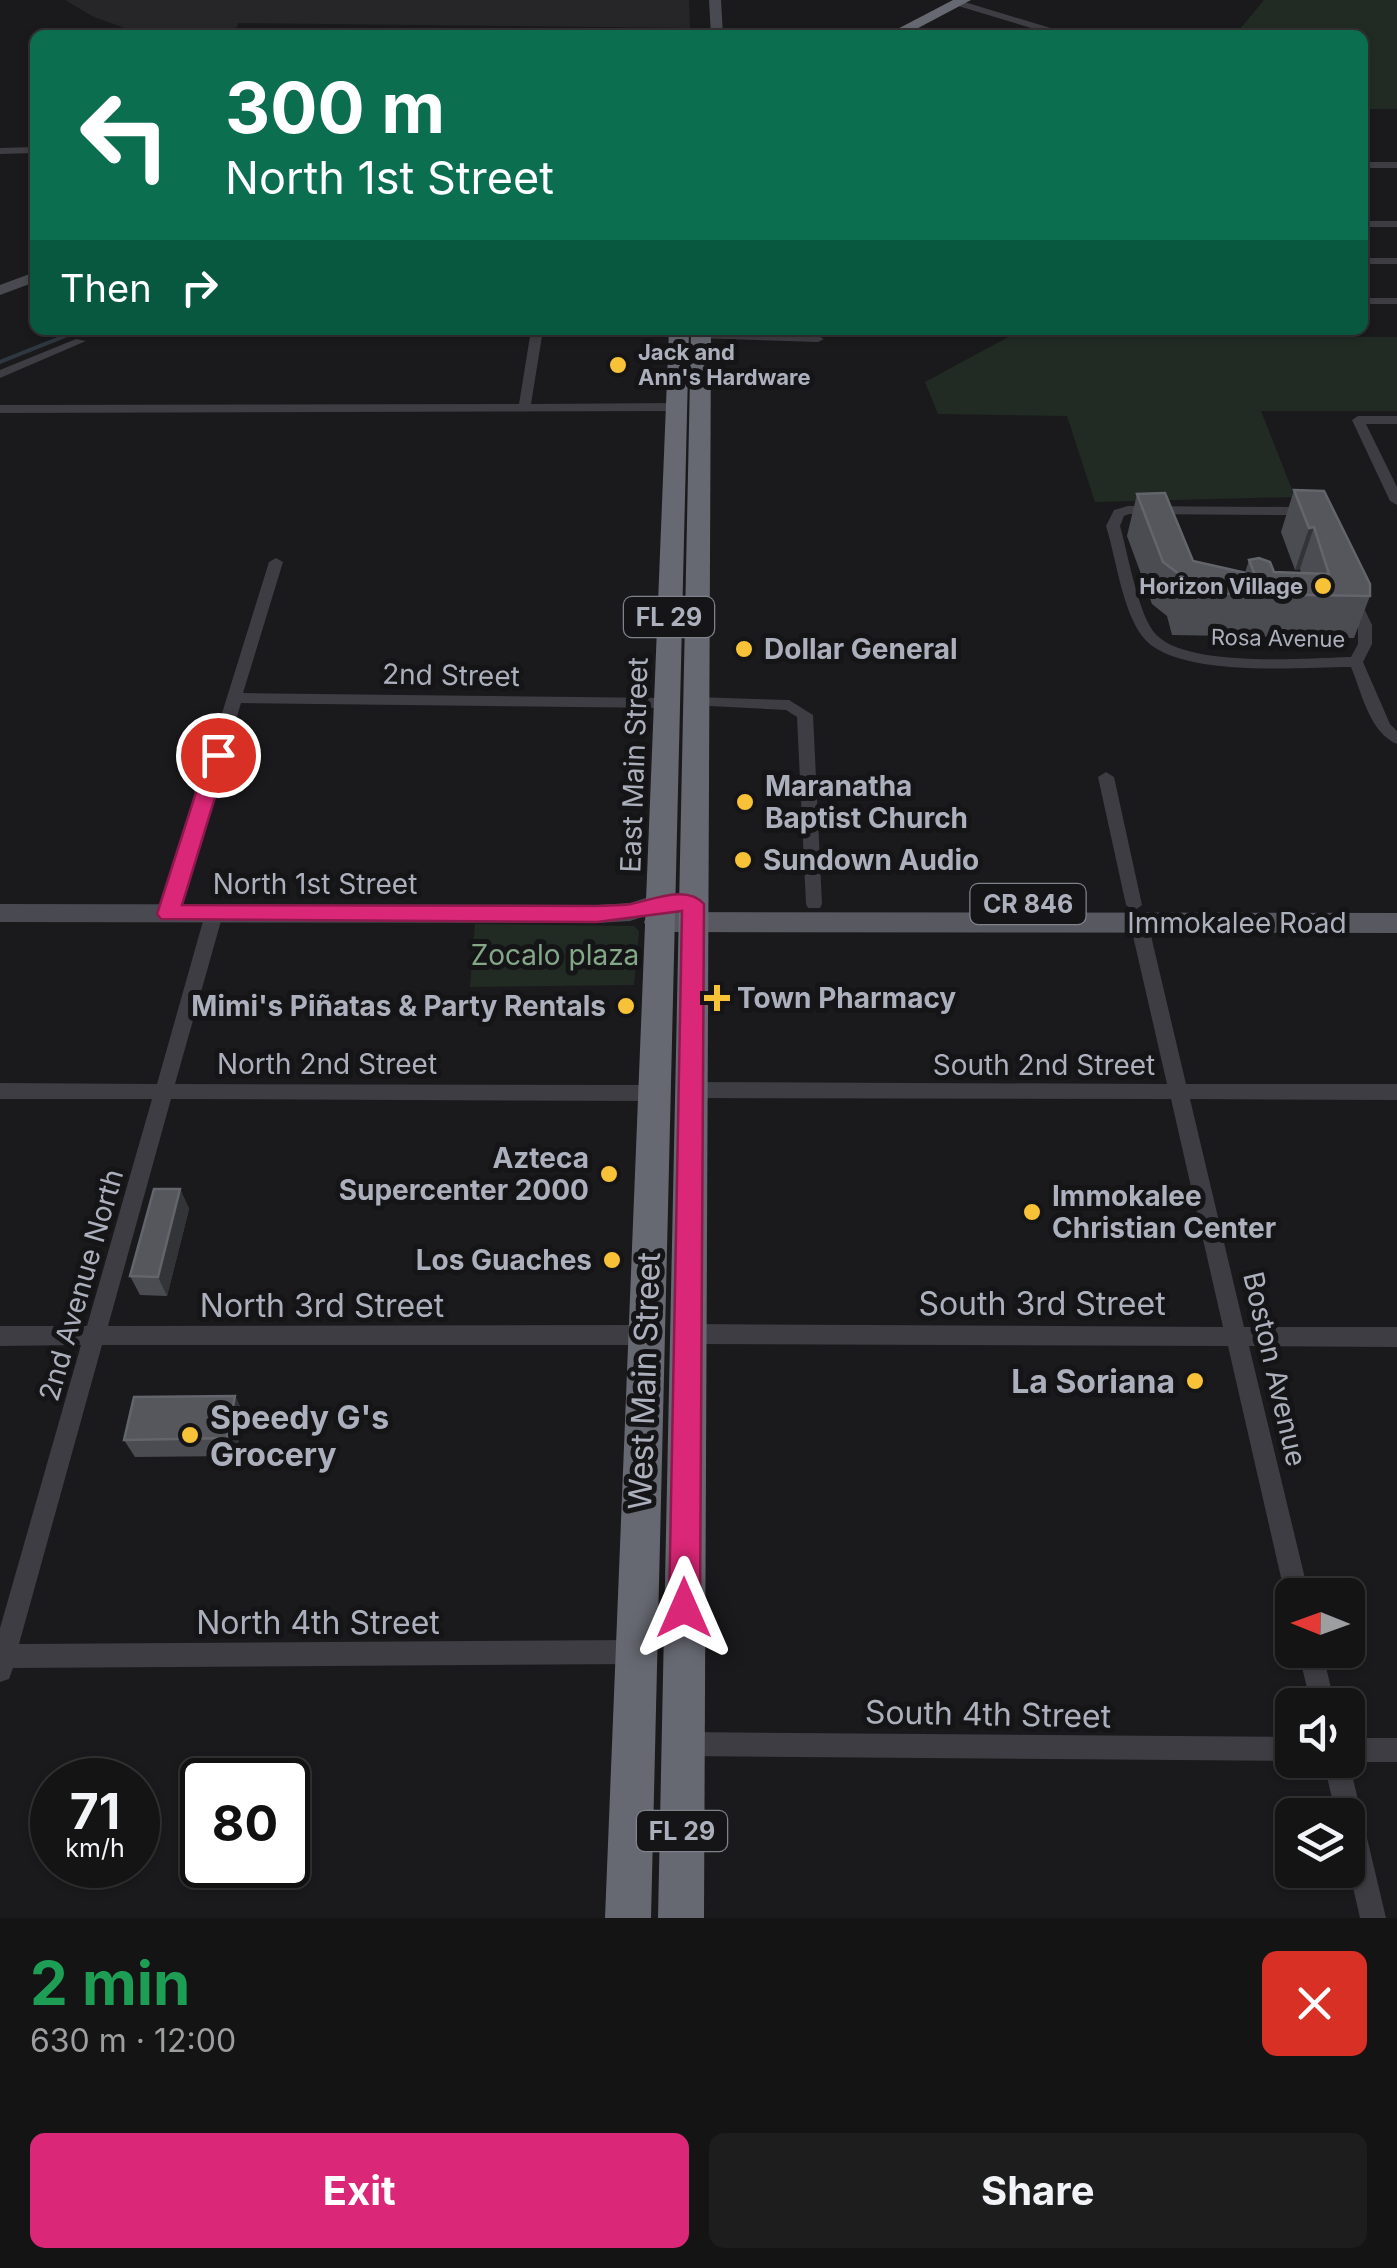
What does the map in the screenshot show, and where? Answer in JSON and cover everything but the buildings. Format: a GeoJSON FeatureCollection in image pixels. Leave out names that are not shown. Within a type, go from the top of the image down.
{"type":"FeatureCollection","features":[{"type":"Feature","properties":{"kind":"highway"},"geometry":{"type":"LineString","coordinates":[[903,30],[961,1]]}},
{"type":"Feature","properties":{"kind":"highway","name":"East Main Street"},"geometry":{"type":"LineString","coordinates":[[666,913],[666,703],[694,335]]}},
{"type":"Feature","properties":{"kind":"highway","name":"East Main Street"},"geometry":{"type":"LineString","coordinates":[[666,913],[694,702],[687,407]]}},
{"type":"Feature","properties":{"kind":"highway"},"geometry":{"type":"LineString","coordinates":[[666,703],[694,702]]}},
{"type":"Feature","properties":{"kind":"highway","name":"West Main Street"},"geometry":{"type":"LineString","coordinates":[[666,913],[690,1090],[680,1918]]}},
{"type":"Feature","properties":{"kind":"highway","name":"West Main Street"},"geometry":{"type":"LineString","coordinates":[[628,1918],[653,1093],[666,913]]}},
{"type":"Feature","properties":{"kind":"highway"},"geometry":{"type":"LineString","coordinates":[[645,1335],[687,1334]]}},
{"type":"Feature","properties":{"kind":"main road","name":"Immokalee Road"},"geometry":{"type":"LineString","coordinates":[[666,913],[814,904],[912,913]]}},
{"type":"Feature","properties":{"kind":"main road","name":"Immokalee Road"},"geometry":{"type":"LineString","coordinates":[[1137,914],[1397,905]]}},
{"type":"Feature","properties":{"kind":"main road","name":"Immokalee Road"},"geometry":{"type":"LineString","coordinates":[[666,913],[1137,914],[1397,923]]}},
{"type":"Feature","properties":{"kind":"main road"},"geometry":{"type":"LineString","coordinates":[[640,1516],[651,1563],[654,1714],[683,1744]]}},
{"type":"Feature","properties":{"kind":"street"},"geometry":{"type":"LineString","coordinates":[[715,0],[717,30]]}},
{"type":"Feature","properties":{"kind":"street"},"geometry":{"type":"LineString","coordinates":[[961,1],[1048,30]]}},
{"type":"Feature","properties":{"kind":"street"},"geometry":{"type":"LineString","coordinates":[[0,151],[30,150]]}},
{"type":"Feature","properties":{"kind":"street"},"geometry":{"type":"LineString","coordinates":[[1368,165],[1397,165]]}},
{"type":"Feature","properties":{"kind":"street"},"geometry":{"type":"LineString","coordinates":[[1368,224],[1397,224]]}},
{"type":"Feature","properties":{"kind":"street"},"geometry":{"type":"LineString","coordinates":[[1368,261],[1397,261]]}},
{"type":"Feature","properties":{"kind":"street"},"geometry":{"type":"LineString","coordinates":[[0,290],[30,279]]}},
{"type":"Feature","properties":{"kind":"street"},"geometry":{"type":"LineString","coordinates":[[1368,301],[1397,301]]}},
{"type":"Feature","properties":{"kind":"street"},"geometry":{"type":"LineString","coordinates":[[524,408],[536,335]]}},
{"type":"Feature","properties":{"kind":"street"},"geometry":{"type":"LineString","coordinates":[[747,335],[818,339]]}},
{"type":"Feature","properties":{"kind":"street"},"geometry":{"type":"LineString","coordinates":[[0,374],[80,341]]}},
{"type":"Feature","properties":{"kind":"street"},"geometry":{"type":"LineString","coordinates":[[0,409],[687,407]]}},
{"type":"Feature","properties":{"kind":"street"},"geometry":{"type":"LineString","coordinates":[[1397,420],[1358,420],[1397,501]]}},
{"type":"Feature","properties":{"kind":"street","name":"Rosa Avenue"},"geometry":{"type":"LineString","coordinates":[[1356,662],[1207,660],[1166,648],[1145,629],[1112,526],[1115,517],[1128,510],[1292,511],[1308,516],[1318,526],[1365,625],[1365,644],[1356,662],[1384,727],[1397,739]]}},
{"type":"Feature","properties":{"kind":"street"},"geometry":{"type":"LineString","coordinates":[[168,914],[276,562]]}},
{"type":"Feature","properties":{"kind":"street","name":"2nd Street"},"geometry":{"type":"LineString","coordinates":[[236,698],[666,703]]}},
{"type":"Feature","properties":{"kind":"street"},"geometry":{"type":"LineString","coordinates":[[694,702],[789,705],[806,716],[814,904]]}},
{"type":"Feature","properties":{"kind":"street","name":"Boston Avenue"},"geometry":{"type":"LineString","coordinates":[[1106,777],[1293,1578]]}},
{"type":"Feature","properties":{"kind":"street","name":"North 1st Street"},"geometry":{"type":"LineString","coordinates":[[0,913],[666,913]]}},
{"type":"Feature","properties":{"kind":"street","name":"2nd Avenue North"},"geometry":{"type":"LineString","coordinates":[[1,1661],[214,914]]}},
{"type":"Feature","properties":{"kind":"street","name":"South 2nd Street"},"geometry":{"type":"LineString","coordinates":[[690,1090],[1397,1092]]}},
{"type":"Feature","properties":{"kind":"street","name":"North 2nd Street"},"geometry":{"type":"LineString","coordinates":[[0,1091],[653,1093]]}},
{"type":"Feature","properties":{"kind":"street","name":"South 3rd Street"},"geometry":{"type":"LineString","coordinates":[[687,1334],[1397,1337]]}},
{"type":"Feature","properties":{"kind":"street","name":"North 3rd Street"},"geometry":{"type":"LineString","coordinates":[[0,1336],[645,1335]]}},
{"type":"Feature","properties":{"kind":"street","name":"North 4th Street"},"geometry":{"type":"LineString","coordinates":[[1,1661],[636,1652]]}},
{"type":"Feature","properties":{"kind":"street","name":"South 4th Street"},"geometry":{"type":"LineString","coordinates":[[683,1744],[1275,1749]]}},
{"type":"Feature","properties":{"kind":"street"},"geometry":{"type":"LineString","coordinates":[[1365,1750],[1397,1750]]}},
{"type":"Feature","properties":{"kind":"street"},"geometry":{"type":"LineString","coordinates":[[1340,1778],[1373,1918]]}},
{"type":"Feature","properties":{"kind":"shaded area"},"geometry":{"type":"Polygon","coordinates":[[[65,0],[689,0],[690,28],[239,23],[235,30],[130,30],[92,16],[65,0]]]}},
{"type":"Feature","properties":{"kind":"green space"},"geometry":{"type":"Polygon","coordinates":[[[1264,0],[1397,0],[1397,109],[1368,109],[1368,30],[1239,30],[1264,0]]]}},
{"type":"Feature","properties":{"kind":"green space"},"geometry":{"type":"Polygon","coordinates":[[[1012,335],[1397,337],[1397,411],[1261,411],[1295,497],[1095,502],[1067,416],[938,414],[925,382],[1012,335]]]}},
{"type":"Feature","properties":{"kind":"green space","name":"Zocalo plaza"},"geometry":{"type":"Polygon","coordinates":[[[475,924],[634,926],[639,931],[634,985],[470,987],[475,924]]]}},
{"type":"Feature","properties":{"kind":"waterway"},"geometry":{"type":"LineString","coordinates":[[0,362],[68,335]]}},
{"type":"Feature","properties":{"kind":"place","name":"Jack and Ann's Hardware"},"geometry":{"type":"Point","coordinates":[618,365]}},
{"type":"Feature","properties":{"kind":"place","name":"Horizon Village"},"geometry":{"type":"Point","coordinates":[1323,586]}},
{"type":"Feature","properties":{"kind":"place","name":"Dollar General"},"geometry":{"type":"Point","coordinates":[744,649]}},
{"type":"Feature","properties":{"kind":"place","name":"Maranatha Baptist Church"},"geometry":{"type":"Point","coordinates":[745,802]}},
{"type":"Feature","properties":{"kind":"place","name":"Sundown Audio"},"geometry":{"type":"Point","coordinates":[743,860]}},
{"type":"Feature","properties":{"kind":"place","name":"Town Pharmacy"},"geometry":{"type":"Point","coordinates":[717,998]}},
{"type":"Feature","properties":{"kind":"place","name":"Mimi's Piñatas & Party Rentals"},"geometry":{"type":"Point","coordinates":[626,1006]}},
{"type":"Feature","properties":{"kind":"place","name":"Azteca Supercenter 2000"},"geometry":{"type":"Point","coordinates":[609,1174]}},
{"type":"Feature","properties":{"kind":"place","name":"Immokalee Christian Center"},"geometry":{"type":"Point","coordinates":[1032,1212]}},
{"type":"Feature","properties":{"kind":"place","name":"Los Guaches"},"geometry":{"type":"Point","coordinates":[612,1260]}},
{"type":"Feature","properties":{"kind":"place","name":"La Soriana"},"geometry":{"type":"Point","coordinates":[1195,1381]}},
{"type":"Feature","properties":{"kind":"place","name":"Speedy G's Grocery"},"geometry":{"type":"Point","coordinates":[190,1435]}},
{"type":"Feature","properties":{"kind":"route"},"geometry":{"type":"LineString","coordinates":[[218,755],[168,914],[597,914],[630,912],[658,903],[693,904],[684,1608]]}}]}
